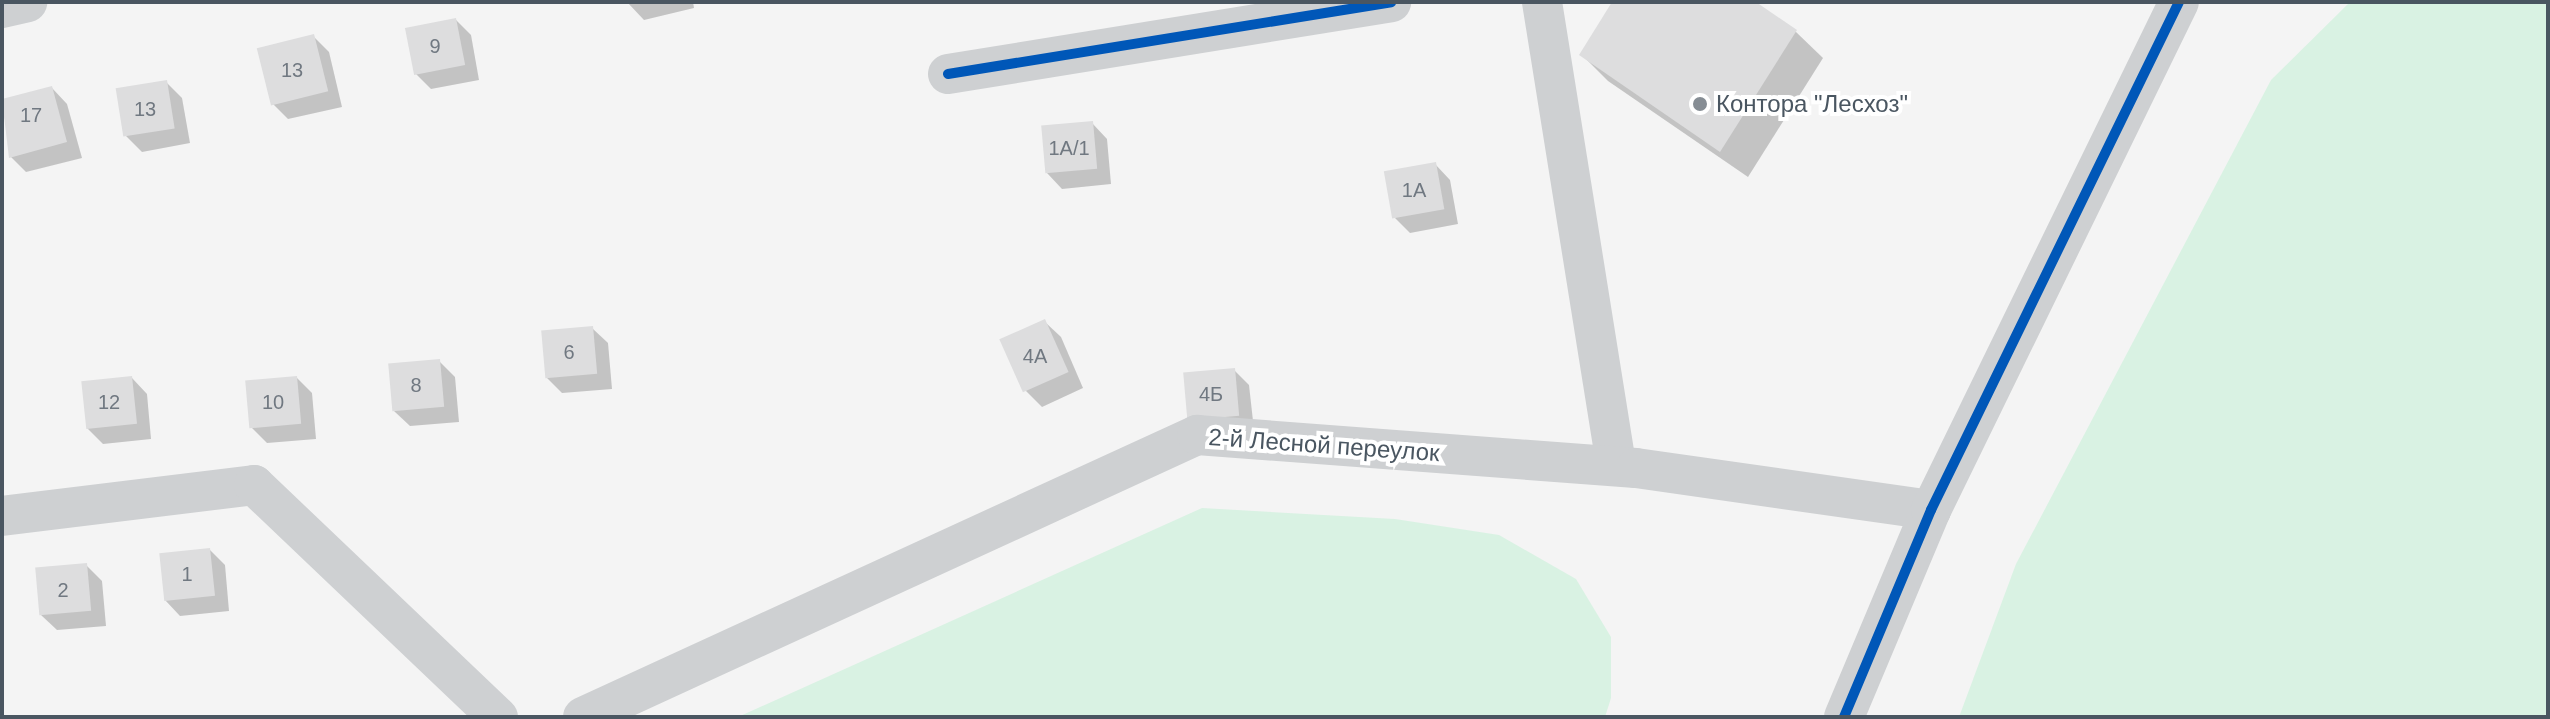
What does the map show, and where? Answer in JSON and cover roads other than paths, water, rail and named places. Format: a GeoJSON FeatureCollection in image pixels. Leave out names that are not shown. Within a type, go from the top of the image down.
{"type":"FeatureCollection","features":[{"type":"Feature","properties":{"kind":"street"},"geometry":{"type":"LineString","coordinates":[[2,8],[27,2]]}},
{"type":"Feature","properties":{"kind":"street"},"geometry":{"type":"LineString","coordinates":[[948,74],[1391,2]]}},
{"type":"Feature","properties":{"kind":"street"},"geometry":{"type":"LineString","coordinates":[[1542,2],[1616,466]]}},
{"type":"Feature","properties":{"kind":"street"},"geometry":{"type":"LineString","coordinates":[[1844,717],[1931,510],[2179,2]]}},
{"type":"Feature","properties":{"kind":"street","name":"2-й Лесной переулок"},"geometry":{"type":"LineString","coordinates":[[583,717],[1197,435],[1616,466],[1931,510]]}},
{"type":"Feature","properties":{"kind":"street"},"geometry":{"type":"LineString","coordinates":[[2,516],[254,485],[498,717]]}},
{"type":"Feature","properties":{"kind":"place","name":"Контора \"Лесхоз\""},"geometry":{"type":"Point","coordinates":[1700,104]}}]}
